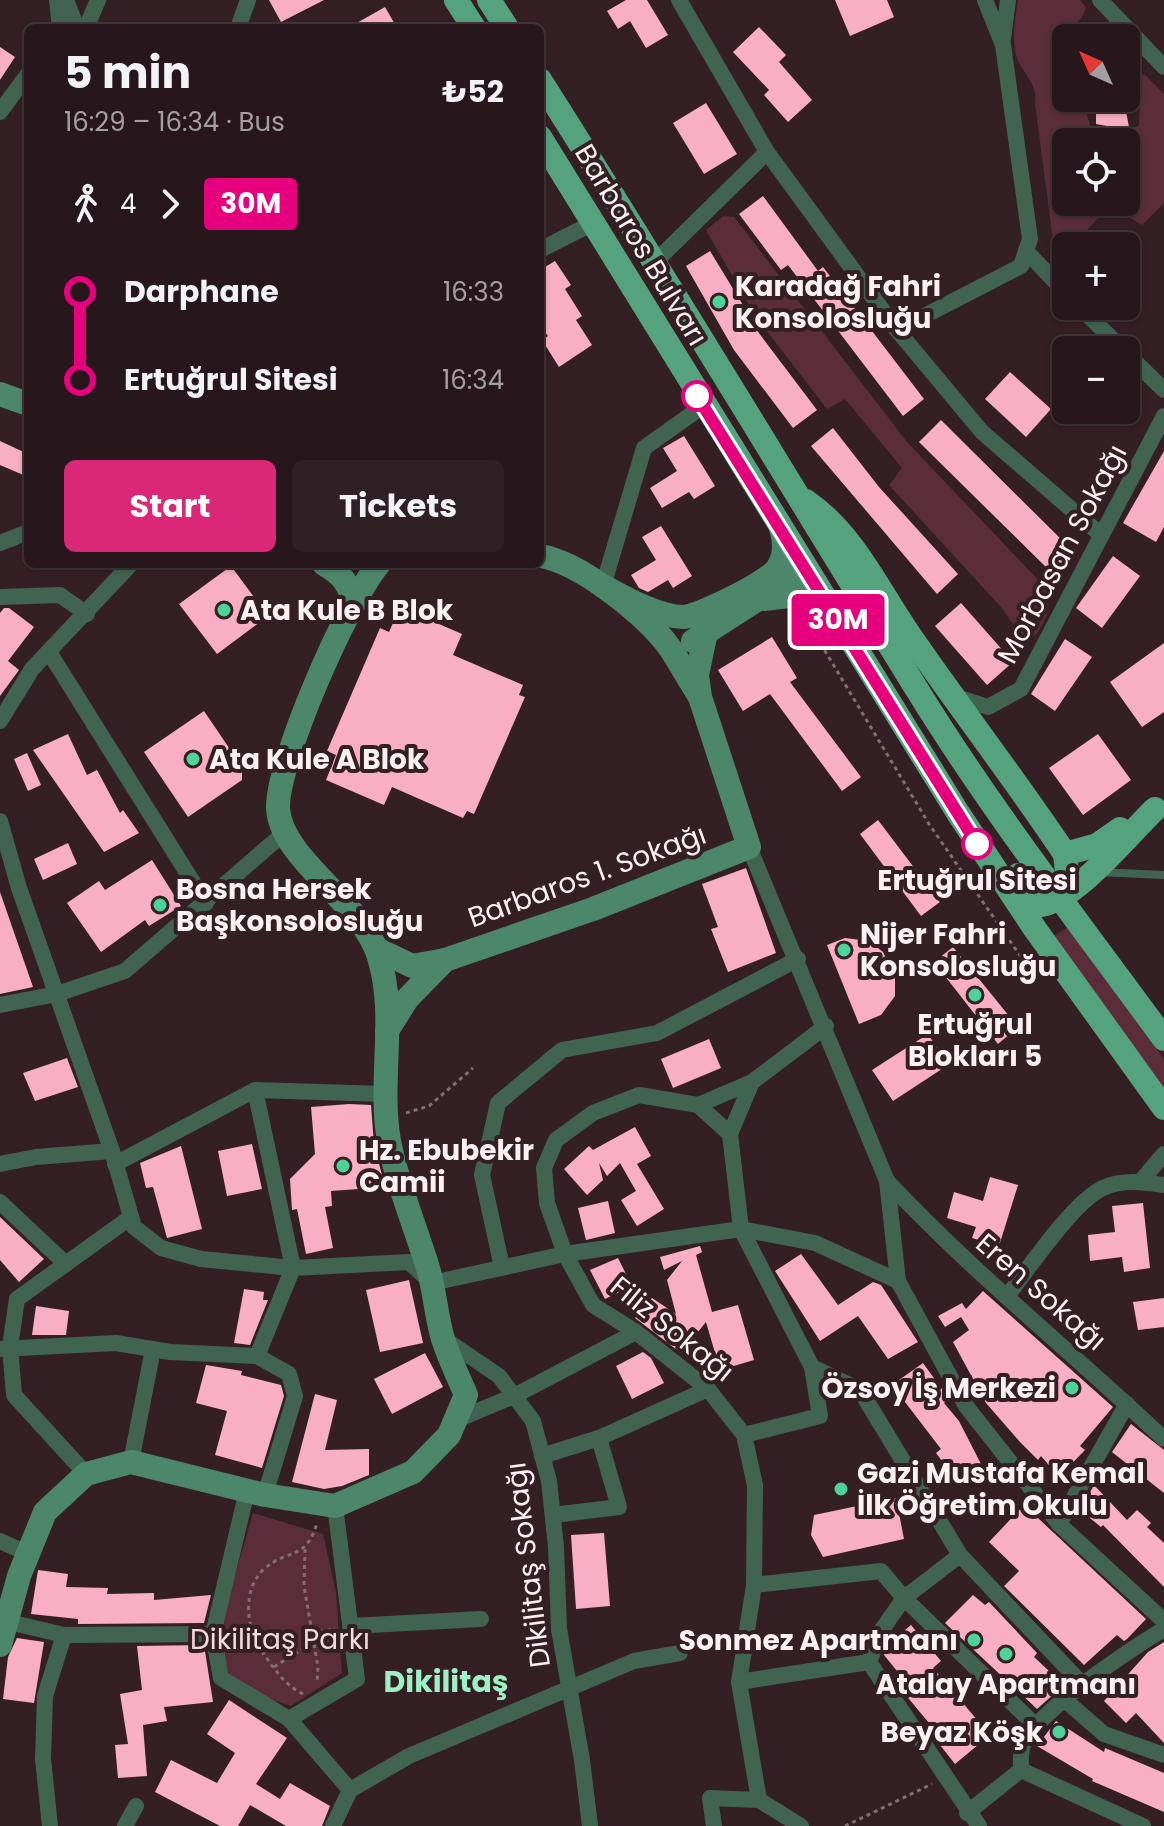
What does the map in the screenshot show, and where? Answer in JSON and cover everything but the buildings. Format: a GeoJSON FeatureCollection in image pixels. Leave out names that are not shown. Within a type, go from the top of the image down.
{"type":"FeatureCollection","features":[{"type":"Feature","properties":{"kind":"main road"},"geometry":{"type":"LineString","coordinates":[[456,0],[471,24]]}},
{"type":"Feature","properties":{"kind":"main road"},"geometry":{"type":"LineString","coordinates":[[489,0],[504,24]]}},
{"type":"Feature","properties":{"kind":"main road","name":"Barbaros Bulvarı"},"geometry":{"type":"LineString","coordinates":[[544,86],[656,261],[821,537],[872,612],[950,740],[1164,1039]]}},
{"type":"Feature","properties":{"kind":"main road","name":"Barbaros Bulvarı"},"geometry":{"type":"LineString","coordinates":[[544,144],[941,788],[1019,906],[1164,1108]]}},
{"type":"Feature","properties":{"kind":"main road"},"geometry":{"type":"LineString","coordinates":[[794,492],[842,532],[897,618],[1065,854],[1068,881],[1060,897]]}},
{"type":"Feature","properties":{"kind":"main road"},"geometry":{"type":"LineString","coordinates":[[806,568],[815,556],[821,537]]}},
{"type":"Feature","properties":{"kind":"main road"},"geometry":{"type":"LineString","coordinates":[[851,641],[872,612],[885,610],[897,618]]}},
{"type":"Feature","properties":{"kind":"main road"},"geometry":{"type":"LineString","coordinates":[[941,788],[972,808],[1035,901],[1041,905],[1060,897],[1094,870],[1160,806]]}},
{"type":"Feature","properties":{"kind":"main road"},"geometry":{"type":"LineString","coordinates":[[1065,854],[1097,845],[1137,816],[1160,806]]}},
{"type":"Feature","properties":{"kind":"street"},"geometry":{"type":"LineString","coordinates":[[57,0],[60,24]]}},
{"type":"Feature","properties":{"kind":"street"},"geometry":{"type":"LineString","coordinates":[[66,0],[75,24]]}},
{"type":"Feature","properties":{"kind":"street"},"geometry":{"type":"LineString","coordinates":[[88,24],[98,0]]}},
{"type":"Feature","properties":{"kind":"street"},"geometry":{"type":"LineString","coordinates":[[239,24],[248,0]]}},
{"type":"Feature","properties":{"kind":"street"},"geometry":{"type":"LineString","coordinates":[[679,0],[767,152],[897,330],[982,432],[1100,534]]}},
{"type":"Feature","properties":{"kind":"street"},"geometry":{"type":"LineString","coordinates":[[897,330],[1021,266],[1030,239],[1003,45],[985,0]]}},
{"type":"Feature","properties":{"kind":"street"},"geometry":{"type":"LineString","coordinates":[[1003,45],[1008,0]]}},
{"type":"Feature","properties":{"kind":"street"},"geometry":{"type":"LineString","coordinates":[[1100,0],[1164,67]]}},
{"type":"Feature","properties":{"kind":"street"},"geometry":{"type":"LineString","coordinates":[[0,112],[24,80]]}},
{"type":"Feature","properties":{"kind":"street"},"geometry":{"type":"LineString","coordinates":[[656,261],[767,152]]}},
{"type":"Feature","properties":{"kind":"street"},"geometry":{"type":"LineString","coordinates":[[544,248],[591,224]]}},
{"type":"Feature","properties":{"kind":"street"},"geometry":{"type":"LineString","coordinates":[[1026,251],[1052,278]]}},
{"type":"Feature","properties":{"kind":"street"},"geometry":{"type":"LineString","coordinates":[[1093,320],[1108,336]]}},
{"type":"Feature","properties":{"kind":"street"},"geometry":{"type":"LineString","coordinates":[[1140,367],[1164,390]]}},
{"type":"Feature","properties":{"kind":"street"},"geometry":{"type":"LineString","coordinates":[[0,394],[24,403]]}},
{"type":"Feature","properties":{"kind":"street"},"geometry":{"type":"LineString","coordinates":[[603,586],[644,448],[703,406]]}},
{"type":"Feature","properties":{"kind":"street","name":"Morbasan Sokağı"},"geometry":{"type":"LineString","coordinates":[[951,694],[988,707],[1021,689],[1164,416]]}},
{"type":"Feature","properties":{"kind":"street"},"geometry":{"type":"LineString","coordinates":[[603,586],[662,612],[682,617],[698,614],[776,570],[785,550],[781,528]]}},
{"type":"Feature","properties":{"kind":"street"},"geometry":{"type":"LineString","coordinates":[[0,543],[24,534]]}},
{"type":"Feature","properties":{"kind":"street"},"geometry":{"type":"LineString","coordinates":[[544,557],[568,563],[603,586],[668,646],[700,697]]}},
{"type":"Feature","properties":{"kind":"street"},"geometry":{"type":"LineString","coordinates":[[0,721],[32,669],[127,568]]}},
{"type":"Feature","properties":{"kind":"street"},"geometry":{"type":"LineString","coordinates":[[329,568],[352,590],[353,606]]}},
{"type":"Feature","properties":{"kind":"street"},"geometry":{"type":"LineString","coordinates":[[214,1637],[3,1633],[45,1512],[86,1474],[131,1462],[256,1493],[329,1505],[413,1472],[449,1435],[466,1395],[443,1338],[432,1283],[389,1141],[385,1094],[387,994],[377,949],[354,915],[283,834],[278,808],[281,780],[295,733],[353,606],[377,568]]}},
{"type":"Feature","properties":{"kind":"street"},"geometry":{"type":"LineString","coordinates":[[668,646],[685,646],[806,568]]}},
{"type":"Feature","properties":{"kind":"street"},"geometry":{"type":"LineString","coordinates":[[0,597],[60,595],[87,614]]}},
{"type":"Feature","properties":{"kind":"street"},"geometry":{"type":"LineString","coordinates":[[762,599],[796,595],[825,599]]}},
{"type":"Feature","properties":{"kind":"street"},"geometry":{"type":"LineString","coordinates":[[706,632],[697,675],[700,697],[749,847],[826,1026],[887,1181],[898,1281],[966,1406],[1059,1524],[1164,1621]]}},
{"type":"Feature","properties":{"kind":"street"},"geometry":{"type":"LineString","coordinates":[[49,652],[206,903]]}},
{"type":"Feature","properties":{"kind":"street"},"geometry":{"type":"LineString","coordinates":[[0,821],[19,888],[114,1158],[134,1227],[161,1248],[201,1259],[293,1268],[409,1262],[432,1283]]}},
{"type":"Feature","properties":{"kind":"street"},"geometry":{"type":"LineString","coordinates":[[0,1005],[57,994],[125,971],[283,834]]}},
{"type":"Feature","properties":{"kind":"street","name":"Barbaros 1. Sokağı"},"geometry":{"type":"LineString","coordinates":[[445,960],[593,909],[749,847]]}},
{"type":"Feature","properties":{"kind":"street"},"geometry":{"type":"LineString","coordinates":[[377,949],[412,966],[445,960]]}},
{"type":"Feature","properties":{"kind":"street"},"geometry":{"type":"LineString","coordinates":[[502,1267],[482,1175],[498,1103],[562,1050],[657,1033],[798,959]]}},
{"type":"Feature","properties":{"kind":"street"},"geometry":{"type":"LineString","coordinates":[[386,1033],[407,999],[445,960]]}},
{"type":"Feature","properties":{"kind":"street"},"geometry":{"type":"LineString","coordinates":[[698,1105],[752,1082],[826,1026]]}},
{"type":"Feature","properties":{"kind":"street"},"geometry":{"type":"LineString","coordinates":[[744,1435],[820,1416],[812,1367],[741,1229],[730,1134],[752,1082]]}},
{"type":"Feature","properties":{"kind":"street"},"geometry":{"type":"LineString","coordinates":[[0,1164],[114,1158],[255,1090],[385,1094]]}},
{"type":"Feature","properties":{"kind":"street"},"geometry":{"type":"LineString","coordinates":[[255,1090],[293,1268],[257,1356]]}},
{"type":"Feature","properties":{"kind":"street"},"geometry":{"type":"LineString","coordinates":[[565,1254],[547,1203],[544,1168],[556,1140],[593,1113],[639,1095],[698,1105],[730,1134]]}},
{"type":"Feature","properties":{"kind":"street"},"geometry":{"type":"LineString","coordinates":[[1141,1181],[1164,1154]]}},
{"type":"Feature","properties":{"kind":"street","name":"Eren Sokağı"},"geometry":{"type":"LineString","coordinates":[[887,1181],[944,1242],[1008,1295],[1164,1439]]}},
{"type":"Feature","properties":{"kind":"street"},"geometry":{"type":"LineString","coordinates":[[1008,1295],[1053,1234],[1102,1188],[1141,1181],[1164,1185]]}},
{"type":"Feature","properties":{"kind":"street"},"geometry":{"type":"LineString","coordinates":[[0,1202],[66,1264]]}},
{"type":"Feature","properties":{"kind":"street"},"geometry":{"type":"LineString","coordinates":[[86,1474],[7,1397],[5,1348],[8,1300],[66,1264],[131,1217]]}},
{"type":"Feature","properties":{"kind":"street"},"geometry":{"type":"LineString","coordinates":[[432,1283],[565,1254],[741,1229],[815,1243],[898,1281]]}},
{"type":"Feature","properties":{"kind":"street","name":"Filiz Sokağı"},"geometry":{"type":"LineString","coordinates":[[565,1254],[593,1305],[636,1332],[708,1389],[744,1435],[755,1485],[754,1585],[739,1682],[759,1800]]}},
{"type":"Feature","properties":{"kind":"street"},"geometry":{"type":"LineString","coordinates":[[456,1420],[514,1396],[636,1332]]}},
{"type":"Feature","properties":{"kind":"street","name":"Dikilitaş Sokağı"},"geometry":{"type":"LineString","coordinates":[[443,1338],[499,1376],[533,1421],[553,1515],[559,1629],[590,1826]]}},
{"type":"Feature","properties":{"kind":"street"},"geometry":{"type":"LineString","coordinates":[[5,1348],[116,1343],[153,1349],[257,1356],[289,1374],[295,1396],[256,1493],[214,1637],[221,1678],[289,1719],[350,1790]]}},
{"type":"Feature","properties":{"kind":"street"},"geometry":{"type":"LineString","coordinates":[[131,1462],[153,1349]]}},
{"type":"Feature","properties":{"kind":"street"},"geometry":{"type":"LineString","coordinates":[[812,1367],[860,1390],[960,1555],[1084,1686]]}},
{"type":"Feature","properties":{"kind":"street"},"geometry":{"type":"LineString","coordinates":[[542,1456],[599,1438],[708,1389]]}},
{"type":"Feature","properties":{"kind":"street"},"geometry":{"type":"LineString","coordinates":[[1059,1524],[1127,1404]]}},
{"type":"Feature","properties":{"kind":"street"},"geometry":{"type":"LineString","coordinates":[[553,1515],[619,1507],[599,1438]]}},
{"type":"Feature","properties":{"kind":"street"},"geometry":{"type":"LineString","coordinates":[[289,1719],[357,1679],[351,1626],[329,1505]]}},
{"type":"Feature","properties":{"kind":"street"},"geometry":{"type":"LineString","coordinates":[[0,1541],[29,1554]]}},
{"type":"Feature","properties":{"kind":"street"},"geometry":{"type":"LineString","coordinates":[[869,1662],[881,1631],[904,1598],[960,1555]]}},
{"type":"Feature","properties":{"kind":"street"},"geometry":{"type":"LineString","coordinates":[[754,1585],[881,1571],[904,1598],[1035,1725]]}},
{"type":"Feature","properties":{"kind":"street"},"geometry":{"type":"LineString","coordinates":[[351,1626],[481,1619]]}},
{"type":"Feature","properties":{"kind":"street"},"geometry":{"type":"LineString","coordinates":[[869,1662],[970,1822],[1021,1770],[1022,1747],[1035,1725],[1116,1658],[1164,1629]]}},
{"type":"Feature","properties":{"kind":"street"},"geometry":{"type":"LineString","coordinates":[[50,1826],[43,1759],[45,1696],[64,1635]]}},
{"type":"Feature","properties":{"kind":"street"},"geometry":{"type":"LineString","coordinates":[[333,1826],[350,1790],[409,1756],[634,1661],[680,1653]]}},
{"type":"Feature","properties":{"kind":"street"},"geometry":{"type":"LineString","coordinates":[[739,1682],[869,1662]]}},
{"type":"Feature","properties":{"kind":"street"},"geometry":{"type":"LineString","coordinates":[[1066,1701],[1104,1734],[1164,1755]]}},
{"type":"Feature","properties":{"kind":"street"},"geometry":{"type":"LineString","coordinates":[[1021,1770],[1143,1826]]}},
{"type":"Feature","properties":{"kind":"street"},"geometry":{"type":"LineString","coordinates":[[714,1826],[710,1798],[759,1800],[801,1826]]}},
{"type":"Feature","properties":{"kind":"street"},"geometry":{"type":"LineString","coordinates":[[125,1826],[136,1806]]}},
{"type":"Feature","properties":{"kind":"lane"},"geometry":{"type":"LineString","coordinates":[[1094,870],[1101,874],[1164,875]]}},
{"type":"Feature","properties":{"kind":"path"},"geometry":{"type":"LineString","coordinates":[[803,615],[929,824],[1021,957],[1034,947]]}},
{"type":"Feature","properties":{"kind":"path"},"geometry":{"type":"LineString","coordinates":[[387,1118],[429,1106],[473,1068]]}},
{"type":"Feature","properties":{"kind":"path"},"geometry":{"type":"LineString","coordinates":[[307,1692],[293,1690],[274,1667],[255,1640],[249,1619],[253,1586],[264,1569],[305,1549],[329,1505]]}},
{"type":"Feature","properties":{"kind":"path"},"geometry":{"type":"LineString","coordinates":[[305,1549],[304,1586],[318,1667],[317,1686]]}},
{"type":"Feature","properties":{"kind":"path"},"geometry":{"type":"LineString","coordinates":[[311,1633],[351,1626]]}},
{"type":"Feature","properties":{"kind":"path"},"geometry":{"type":"LineString","coordinates":[[214,1637],[255,1640]]}},
{"type":"Feature","properties":{"kind":"path"},"geometry":{"type":"LineString","coordinates":[[274,1667],[312,1643]]}},
{"type":"Feature","properties":{"kind":"path"},"geometry":{"type":"LineString","coordinates":[[845,1826],[944,1778]]}},
{"type":"Feature","properties":{"kind":"green space"},"geometry":{"type":"Polygon","coordinates":[[[1018,0],[1080,0],[1086,7],[1074,24],[1052,24],[1051,46],[1052,112],[1086,112],[1091,128],[1052,128],[1052,216],[1099,216],[1085,232],[1052,233],[1034,90],[1017,58],[1014,29],[1018,0]]]}},
{"type":"Feature","properties":{"kind":"green space"},"geometry":{"type":"Polygon","coordinates":[[[1144,74],[1164,94],[1164,203],[1142,225],[1127,216],[1140,216],[1140,128],[1132,128],[1139,125],[1140,77],[1144,74]]]}},
{"type":"Feature","properties":{"kind":"green space"},"geometry":{"type":"Polygon","coordinates":[[[723,216],[734,217],[907,442],[1045,587],[1048,595],[1046,618],[1027,643],[1000,606],[889,485],[902,468],[845,399],[827,409],[756,317],[706,230],[723,216]]]}},
{"type":"Feature","properties":{"kind":"green space"},"geometry":{"type":"Polygon","coordinates":[[[1068,927],[1164,1059],[1164,1087],[1054,936],[1068,927]]]}},
{"type":"Feature","properties":{"kind":"green space","name":"Dikilitaş Parkı"},"geometry":{"type":"Polygon","coordinates":[[[253,1513],[323,1534],[336,1592],[342,1673],[291,1706],[234,1687],[217,1638],[253,1513]]]}},
{"type":"Feature","properties":{"kind":"bus line","name":"30M"},"geometry":{"type":"LineString","coordinates":[[697,396],[977,844]]}},
{"type":"Feature","properties":{"kind":"place","name":"Karadağ Fahri Konsolosluğu"},"geometry":{"type":"Point","coordinates":[719,302]}},
{"type":"Feature","properties":{"kind":"place","name":"Ata Kule B Blok"},"geometry":{"type":"Point","coordinates":[224,610]}},
{"type":"Feature","properties":{"kind":"place","name":"Ata Kule A Blok"},"geometry":{"type":"Point","coordinates":[193,759]}},
{"type":"Feature","properties":{"kind":"place","name":"Ertuğrul Sitesi"},"geometry":{"type":"Point","coordinates":[977,844]}},
{"type":"Feature","properties":{"kind":"place","name":"Bosna Hersek Başkonsolosluğu"},"geometry":{"type":"Point","coordinates":[160,905]}},
{"type":"Feature","properties":{"kind":"place","name":"Nijer Fahri Konsolosluğu"},"geometry":{"type":"Point","coordinates":[844,950]}},
{"type":"Feature","properties":{"kind":"place","name":"Ertuğrul Blokları 5"},"geometry":{"type":"Point","coordinates":[975,995]}},
{"type":"Feature","properties":{"kind":"place","name":"Hz. Ebubekir Camii"},"geometry":{"type":"Point","coordinates":[343,1166]}},
{"type":"Feature","properties":{"kind":"place","name":"Özsoy İş Merkezi"},"geometry":{"type":"Point","coordinates":[1072,1388]}},
{"type":"Feature","properties":{"kind":"place","name":"Gazi Mustafa Kemal İlk Öğretim Okulu"},"geometry":{"type":"Point","coordinates":[841,1489]}},
{"type":"Feature","properties":{"kind":"place","name":"Sonmez Apartmanı"},"geometry":{"type":"Point","coordinates":[974,1640]}},
{"type":"Feature","properties":{"kind":"place","name":"Atalay Apartmanı"},"geometry":{"type":"Point","coordinates":[1006,1654]}},
{"type":"Feature","properties":{"kind":"place","name":"Beyaz Köşk"},"geometry":{"type":"Point","coordinates":[1059,1732]}},
{"type":"Feature","properties":{"kind":"district","name":"Dikilitaş"},"geometry":{"type":"Point","coordinates":[446,1681]}}]}
